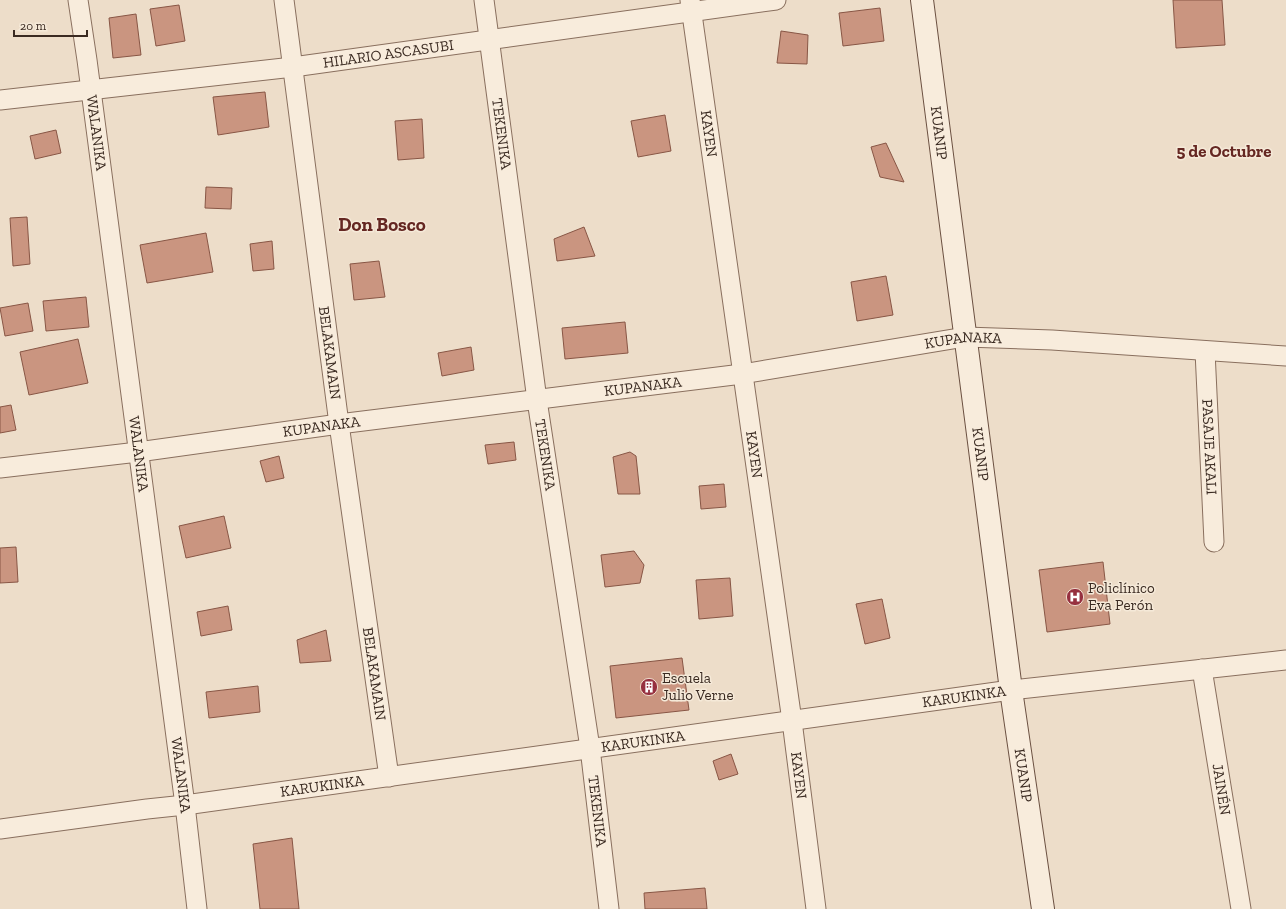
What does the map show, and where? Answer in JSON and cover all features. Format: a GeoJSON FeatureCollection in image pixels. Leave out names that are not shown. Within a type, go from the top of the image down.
{"type":"FeatureCollection","features":[{"type":"Feature","properties":{"kind":"main road","name":"KUANIP"},"geometry":{"type":"LineString","coordinates":[[922,0],[1011,690],[1043,909]]}},
{"type":"Feature","properties":{"kind":"street","name":"WALANIKA"},"geometry":{"type":"LineString","coordinates":[[78,0],[185,805],[197,909]]}},
{"type":"Feature","properties":{"kind":"street","name":"BELAKAMAIN"},"geometry":{"type":"LineString","coordinates":[[284,0],[339,424],[389,777]]}},
{"type":"Feature","properties":{"kind":"street","name":"TEKENIKA"},"geometry":{"type":"LineString","coordinates":[[484,0],[537,400],[590,748],[609,909]]}},
{"type":"Feature","properties":{"kind":"street","name":"HILARIO ASCASUBI"},"geometry":{"type":"LineString","coordinates":[[0,100],[293,67],[490,40],[691,6],[776,0]]}},
{"type":"Feature","properties":{"kind":"street","name":"KAYEN"},"geometry":{"type":"LineString","coordinates":[[691,6],[792,720],[816,909]]}},
{"type":"Feature","properties":{"kind":"street","name":"KUPANAKA"},"geometry":{"type":"LineString","coordinates":[[0,468],[138,452],[339,424],[742,374],[965,338],[1052,340],[1286,356]]}},
{"type":"Feature","properties":{"kind":"street","name":"PASAJE AKALI"},"geometry":{"type":"LineString","coordinates":[[1206,351],[1214,542]]}},
{"type":"Feature","properties":{"kind":"street","name":"KARUKINKA"},"geometry":{"type":"LineString","coordinates":[[0,829],[389,777],[1011,690],[1286,660]]}},
{"type":"Feature","properties":{"kind":"street","name":"JAINÉN"},"geometry":{"type":"LineString","coordinates":[[1202,669],[1241,909]]}},
{"type":"Feature","properties":{"kind":"building"},"geometry":{"type":"Polygon","coordinates":[[[1173,0],[1222,0],[1225,45],[1176,48],[1173,0]]]}},
{"type":"Feature","properties":{"kind":"building"},"geometry":{"type":"Polygon","coordinates":[[[179,5],[185,41],[156,46],[150,9],[179,5]]]}},
{"type":"Feature","properties":{"kind":"building"},"geometry":{"type":"Polygon","coordinates":[[[880,8],[884,41],[843,46],[839,13],[880,8]]]}},
{"type":"Feature","properties":{"kind":"building"},"geometry":{"type":"Polygon","coordinates":[[[136,14],[141,55],[113,58],[109,18],[136,14]]]}},
{"type":"Feature","properties":{"kind":"building"},"geometry":{"type":"Polygon","coordinates":[[[781,31],[808,35],[807,64],[777,63],[781,31]]]}},
{"type":"Feature","properties":{"kind":"building"},"geometry":{"type":"Polygon","coordinates":[[[265,92],[269,127],[218,135],[213,97],[265,92]]]}},
{"type":"Feature","properties":{"kind":"building"},"geometry":{"type":"Polygon","coordinates":[[[665,115],[671,151],[638,157],[631,121],[665,115]]]}},
{"type":"Feature","properties":{"kind":"building"},"geometry":{"type":"Polygon","coordinates":[[[422,119],[424,158],[398,160],[395,121],[422,119]]]}},
{"type":"Feature","properties":{"kind":"building"},"geometry":{"type":"Polygon","coordinates":[[[56,130],[61,153],[35,159],[30,136],[56,130]]]}},
{"type":"Feature","properties":{"kind":"building"},"geometry":{"type":"Polygon","coordinates":[[[886,143],[904,182],[880,177],[871,147],[886,143]]]}},
{"type":"Feature","properties":{"kind":"building"},"geometry":{"type":"Polygon","coordinates":[[[206,187],[232,188],[231,209],[205,208],[206,187]]]}},
{"type":"Feature","properties":{"kind":"building"},"geometry":{"type":"Polygon","coordinates":[[[27,217],[30,264],[13,266],[10,218],[27,217]]]}},
{"type":"Feature","properties":{"kind":"building"},"geometry":{"type":"Polygon","coordinates":[[[584,227],[595,256],[557,261],[554,239],[584,227]]]}},
{"type":"Feature","properties":{"kind":"building"},"geometry":{"type":"Polygon","coordinates":[[[206,233],[213,272],[147,283],[140,245],[206,233]]]}},
{"type":"Feature","properties":{"kind":"building"},"geometry":{"type":"Polygon","coordinates":[[[272,241],[274,269],[253,271],[250,244],[272,241]]]}},
{"type":"Feature","properties":{"kind":"building"},"geometry":{"type":"Polygon","coordinates":[[[379,261],[385,297],[354,300],[350,264],[379,261]]]}},
{"type":"Feature","properties":{"kind":"building"},"geometry":{"type":"Polygon","coordinates":[[[886,276],[893,315],[857,321],[851,282],[886,276]]]}},
{"type":"Feature","properties":{"kind":"building"},"geometry":{"type":"Polygon","coordinates":[[[86,297],[89,327],[46,331],[43,301],[86,297]]]}},
{"type":"Feature","properties":{"kind":"building"},"geometry":{"type":"Polygon","coordinates":[[[28,303],[33,331],[5,336],[0,308],[28,303]]]}},
{"type":"Feature","properties":{"kind":"building"},"geometry":{"type":"Polygon","coordinates":[[[625,322],[628,353],[565,359],[562,328],[625,322]]]}},
{"type":"Feature","properties":{"kind":"building"},"geometry":{"type":"Polygon","coordinates":[[[78,339],[88,383],[29,395],[20,352],[78,339]]]}},
{"type":"Feature","properties":{"kind":"building"},"geometry":{"type":"Polygon","coordinates":[[[471,347],[474,370],[442,376],[438,353],[471,347]]]}},
{"type":"Feature","properties":{"kind":"building"},"geometry":{"type":"Polygon","coordinates":[[[11,405],[16,430],[0,433],[0,407],[11,405]]]}},
{"type":"Feature","properties":{"kind":"building"},"geometry":{"type":"Polygon","coordinates":[[[514,442],[516,460],[488,464],[485,445],[514,442]]]}},
{"type":"Feature","properties":{"kind":"building"},"geometry":{"type":"Polygon","coordinates":[[[630,452],[636,456],[640,494],[618,494],[613,457],[630,452]]]}},
{"type":"Feature","properties":{"kind":"building"},"geometry":{"type":"Polygon","coordinates":[[[279,456],[284,478],[266,482],[260,461],[279,456]]]}},
{"type":"Feature","properties":{"kind":"building"},"geometry":{"type":"Polygon","coordinates":[[[724,484],[726,507],[701,509],[699,486],[724,484]]]}},
{"type":"Feature","properties":{"kind":"building"},"geometry":{"type":"Polygon","coordinates":[[[224,516],[231,548],[186,558],[179,526],[224,516]]]}},
{"type":"Feature","properties":{"kind":"building"},"geometry":{"type":"Polygon","coordinates":[[[16,547],[18,582],[0,583],[0,548],[16,547]]]}},
{"type":"Feature","properties":{"kind":"building"},"geometry":{"type":"Polygon","coordinates":[[[634,551],[644,565],[640,583],[605,587],[601,555],[634,551]]]}},
{"type":"Feature","properties":{"kind":"building","name":"Policlínico Eva Perón"},"geometry":{"type":"Polygon","coordinates":[[[1103,562],[1110,624],[1047,632],[1039,570],[1103,562]]]}},
{"type":"Feature","properties":{"kind":"building"},"geometry":{"type":"Polygon","coordinates":[[[730,578],[733,616],[699,619],[696,580],[730,578]]]}},
{"type":"Feature","properties":{"kind":"building"},"geometry":{"type":"Polygon","coordinates":[[[882,599],[890,638],[865,644],[856,604],[882,599]]]}},
{"type":"Feature","properties":{"kind":"building"},"geometry":{"type":"Polygon","coordinates":[[[228,606],[232,630],[201,636],[197,612],[228,606]]]}},
{"type":"Feature","properties":{"kind":"building"},"geometry":{"type":"Polygon","coordinates":[[[326,630],[331,661],[300,663],[297,640],[326,630]]]}},
{"type":"Feature","properties":{"kind":"building","name":"Escuela Julio Verne"},"geometry":{"type":"Polygon","coordinates":[[[682,658],[689,710],[616,718],[610,666],[682,658]]]}},
{"type":"Feature","properties":{"kind":"building"},"geometry":{"type":"Polygon","coordinates":[[[258,686],[260,712],[209,718],[206,692],[258,686]]]}},
{"type":"Feature","properties":{"kind":"building"},"geometry":{"type":"Polygon","coordinates":[[[731,754],[738,774],[719,780],[713,761],[731,754]]]}},
{"type":"Feature","properties":{"kind":"building"},"geometry":{"type":"Polygon","coordinates":[[[292,838],[299,909],[260,909],[253,844],[292,838]]]}},
{"type":"Feature","properties":{"kind":"building"},"geometry":{"type":"Polygon","coordinates":[[[705,888],[707,909],[645,909],[644,893],[705,888]]]}},
{"type":"Feature","properties":{"kind":"place","name":"Policlínico Eva Perón"},"geometry":{"type":"Point","coordinates":[1075,597]}},
{"type":"Feature","properties":{"kind":"place","name":"Escuela Julio Verne"},"geometry":{"type":"Point","coordinates":[649,687]}},
{"type":"Feature","properties":{"kind":"district","name":"5 de Octubre"},"geometry":{"type":"Point","coordinates":[1224,151]}},
{"type":"Feature","properties":{"kind":"district","name":"Don Bosco"},"geometry":{"type":"Point","coordinates":[382,224]}}]}
